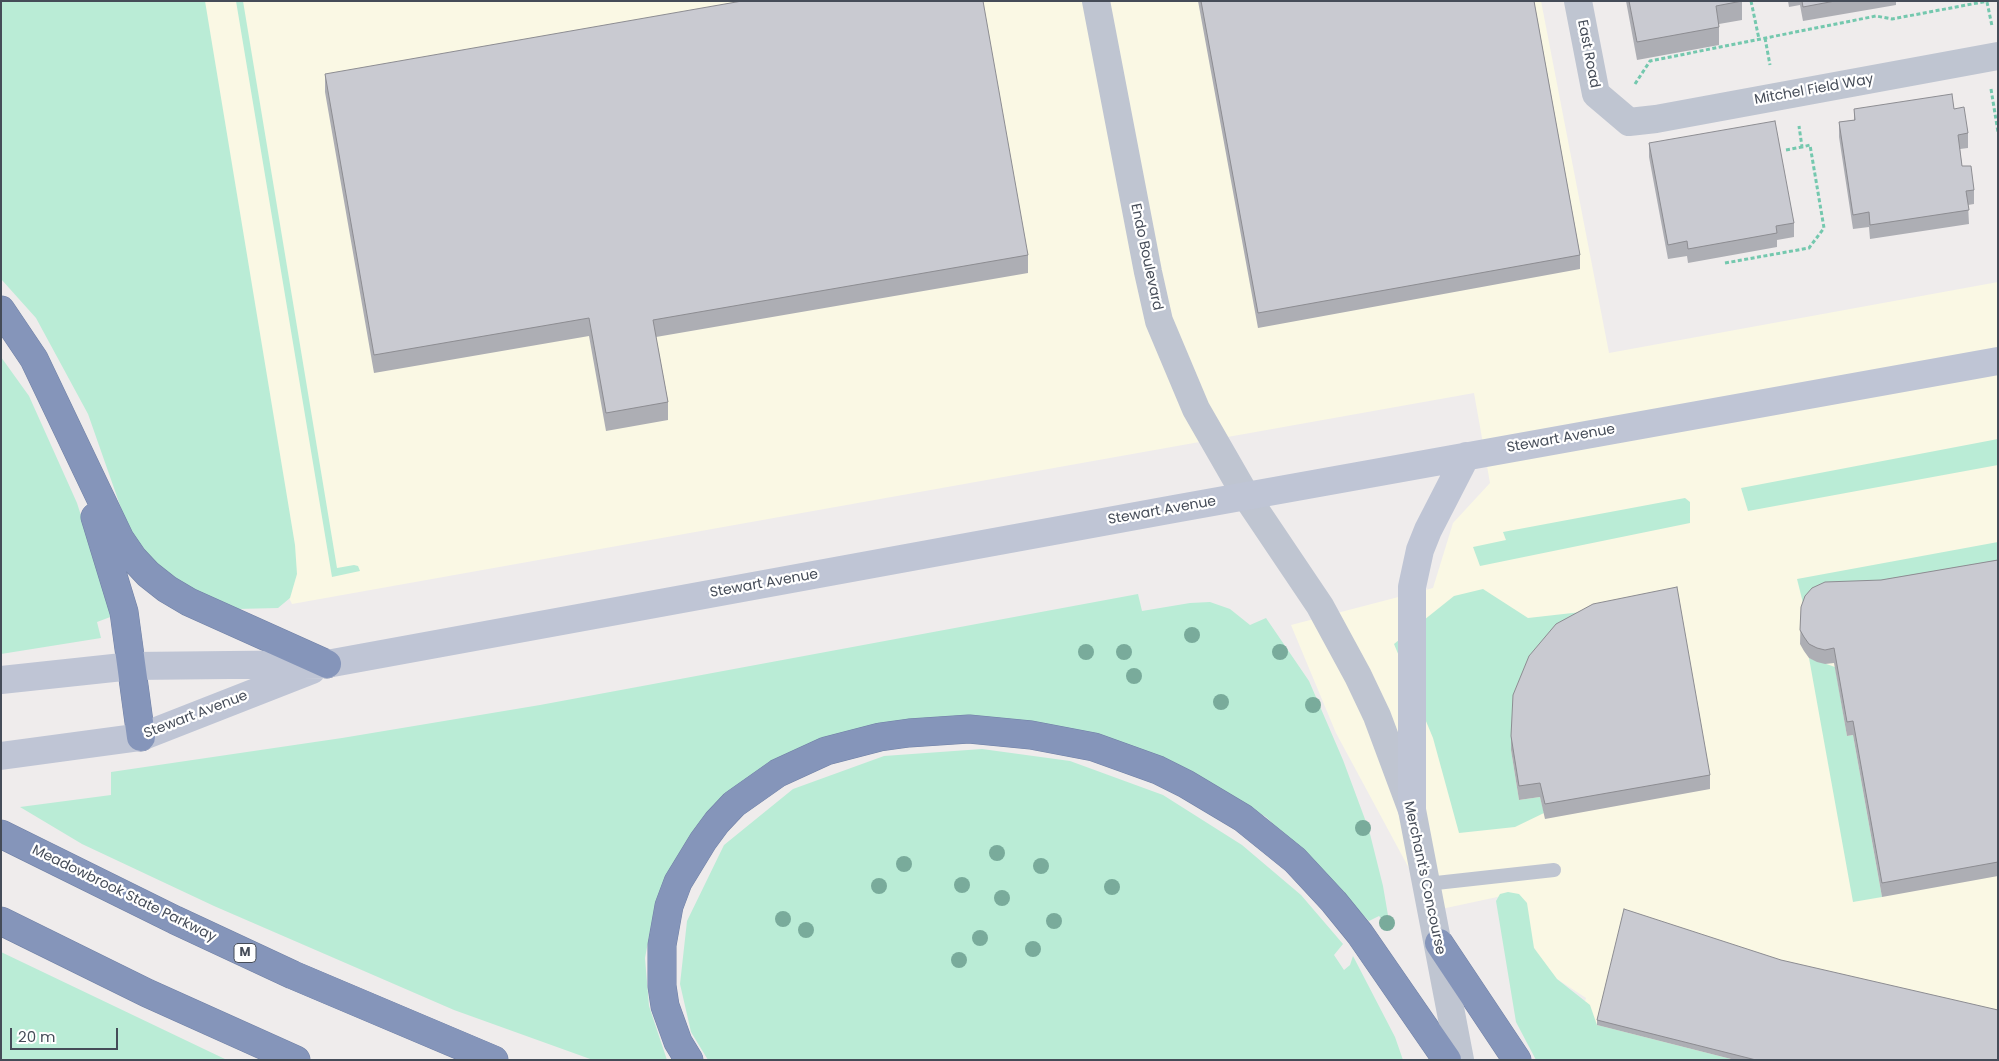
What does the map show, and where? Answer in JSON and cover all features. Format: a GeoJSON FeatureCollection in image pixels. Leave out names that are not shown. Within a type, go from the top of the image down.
{"type":"FeatureCollection","features":[{"type":"Feature","properties":{"kind":"highway"},"geometry":{"type":"LineString","coordinates":[[1,310],[34,359],[74,438],[120,539],[133,558],[148,574],[167,589],[189,602],[327,664]]}},
{"type":"Feature","properties":{"kind":"highway"},"geometry":{"type":"LineString","coordinates":[[74,438],[124,612],[141,737]]}},
{"type":"Feature","properties":{"kind":"highway"},"geometry":{"type":"LineString","coordinates":[[689,1060],[678,1042],[665,1006],[662,986],[662,945],[669,906],[678,882],[717,822],[734,804],[778,773],[826,751],[880,737],[969,729],[1002,731],[1064,740],[1127,758],[1186,784],[1243,818],[1295,860],[1340,908],[1381,963],[1447,1060]]}},
{"type":"Feature","properties":{"kind":"highway","name":"Meadowbrook State Parkway"},"geometry":{"type":"LineString","coordinates":[[1,834],[175,920],[285,971],[494,1060]]}},
{"type":"Feature","properties":{"kind":"highway"},"geometry":{"type":"LineString","coordinates":[[1,921],[147,993],[296,1060]]}},
{"type":"Feature","properties":{"kind":"highway"},"geometry":{"type":"LineString","coordinates":[[1439,943],[1517,1060]]}},
{"type":"Feature","properties":{"kind":"main road","name":"Stewart Avenue"},"geometry":{"type":"LineString","coordinates":[[1,680],[132,666],[327,664],[1998,361]]}},
{"type":"Feature","properties":{"kind":"main road"},"geometry":{"type":"LineString","coordinates":[[1412,810],[1412,587],[1420,550],[1428,530],[1466,456]]}},
{"type":"Feature","properties":{"kind":"main road","name":"Stewart Avenue"},"geometry":{"type":"LineString","coordinates":[[1,756],[141,737],[327,664]]}},
{"type":"Feature","properties":{"kind":"street","name":"Endo Boulevard"},"geometry":{"type":"LineString","coordinates":[[1096,1],[1159,321],[1196,409],[1246,496]]}},
{"type":"Feature","properties":{"kind":"street","name":"East Road"},"geometry":{"type":"LineString","coordinates":[[1578,1],[1596,94],[1629,122]]}},
{"type":"Feature","properties":{"kind":"street","name":"Mitchel Field Way"},"geometry":{"type":"LineString","coordinates":[[1629,122],[1656,119],[1998,56]]}},
{"type":"Feature","properties":{"kind":"street","name":"Merchant's Concourse"},"geometry":{"type":"LineString","coordinates":[[1246,496],[1303,578],[1341,642],[1377,716],[1412,810],[1460,1060]]}},
{"type":"Feature","properties":{"kind":"lane"},"geometry":{"type":"LineString","coordinates":[[1427,884],[1554,870]]}},
{"type":"Feature","properties":{"kind":"path"},"geometry":{"type":"LineString","coordinates":[[1751,1],[1759,39]]}},
{"type":"Feature","properties":{"kind":"path"},"geometry":{"type":"LineString","coordinates":[[1629,122],[1635,99],[1636,82],[1650,61],[1876,16],[1892,19],[1988,1]]}},
{"type":"Feature","properties":{"kind":"path"},"geometry":{"type":"LineString","coordinates":[[1765,38],[1772,73],[1796,112],[1802,147]]}},
{"type":"Feature","properties":{"kind":"path"},"geometry":{"type":"LineString","coordinates":[[1725,263],[1809,248],[1824,228],[1810,145],[1786,150]]}},
{"type":"Feature","properties":{"kind":"shaded area"},"geometry":{"type":"Polygon","coordinates":[[[1,1],[1541,1],[1609,353],[1998,282],[1998,1060],[1669,1060],[1584,1039],[1581,1016],[1586,998],[1551,975],[1502,896],[1432,911],[1336,733],[1291,625],[1433,588],[1453,523],[1490,483],[1474,393],[292,604],[158,330],[1,1]]]}},
{"type":"Feature","properties":{"kind":"green space"},"geometry":{"type":"Polygon","coordinates":[[[1,1],[205,1],[295,545],[297,574],[290,598],[278,608],[236,609],[194,595],[150,564],[128,528],[88,414],[36,318],[1,279],[1,1]]]}},
{"type":"Feature","properties":{"kind":"green space"},"geometry":{"type":"Polygon","coordinates":[[[236,1],[243,1],[337,568],[354,565],[358,566],[360,571],[332,577],[236,1]]]}},
{"type":"Feature","properties":{"kind":"green space"},"geometry":{"type":"Polygon","coordinates":[[[1,357],[29,396],[77,503],[113,616],[97,622],[101,638],[1,654],[1,357]]]}},
{"type":"Feature","properties":{"kind":"green space"},"geometry":{"type":"Polygon","coordinates":[[[1998,439],[1998,465],[1748,511],[1741,488],[1998,439]]]}},
{"type":"Feature","properties":{"kind":"green space"},"geometry":{"type":"Polygon","coordinates":[[[1685,498],[1690,502],[1690,523],[1480,566],[1473,547],[1506,540],[1503,532],[1685,498]]]}},
{"type":"Feature","properties":{"kind":"green space"},"geometry":{"type":"Polygon","coordinates":[[[1998,542],[1998,574],[1805,611],[1797,579],[1998,542]]]}},
{"type":"Feature","properties":{"kind":"green space"},"geometry":{"type":"Polygon","coordinates":[[[1483,589],[1528,618],[1599,610],[1511,750],[1519,800],[1540,797],[1544,813],[1515,827],[1459,833],[1433,738],[1394,644],[1454,596],[1483,589]]]}},
{"type":"Feature","properties":{"kind":"green space"},"geometry":{"type":"Polygon","coordinates":[[[1138,594],[1142,611],[1190,603],[1210,602],[1230,609],[1250,625],[1266,618],[1309,681],[1343,760],[1369,830],[1383,886],[1390,927],[1379,916],[1369,921],[1266,817],[1176,764],[1103,741],[1014,719],[924,719],[834,736],[765,765],[712,814],[681,850],[655,905],[645,958],[649,1006],[667,1060],[593,1060],[454,1010],[214,906],[82,844],[20,807],[111,795],[111,772],[342,738],[540,705],[1138,594]]]}},
{"type":"Feature","properties":{"kind":"green space"},"geometry":{"type":"Polygon","coordinates":[[[1809,658],[1835,667],[1847,736],[1853,735],[1882,897],[1853,902],[1809,658]]]}},
{"type":"Feature","properties":{"kind":"green space"},"geometry":{"type":"Polygon","coordinates":[[[982,749],[1070,761],[1163,795],[1242,845],[1301,895],[1343,944],[1334,955],[1344,970],[1350,965],[1353,956],[1395,1037],[1403,1060],[708,1060],[691,1032],[680,984],[687,921],[724,845],[793,789],[884,756],[982,749]]]}},
{"type":"Feature","properties":{"kind":"green space"},"geometry":{"type":"Polygon","coordinates":[[[1508,892],[1519,894],[1527,903],[1534,948],[1557,979],[1590,1005],[1597,1025],[1735,1060],[1536,1060],[1516,1022],[1496,901],[1500,894],[1508,892]]]}},
{"type":"Feature","properties":{"kind":"green space"},"geometry":{"type":"Polygon","coordinates":[[[1,952],[227,1060],[1,1060],[1,952]]]}},
{"type":"Feature","properties":{"kind":"building"},"geometry":{"type":"Polygon","coordinates":[[[742,1],[983,1],[1028,255],[653,320],[668,402],[606,413],[589,318],[374,355],[325,74],[742,1]]]}},
{"type":"Feature","properties":{"kind":"building"},"geometry":{"type":"Polygon","coordinates":[[[1201,1],[1534,1],[1580,255],[1258,313],[1201,1]]]}},
{"type":"Feature","properties":{"kind":"building"},"geometry":{"type":"Polygon","coordinates":[[[1629,1],[1742,1],[1716,6],[1719,27],[1637,42],[1629,1]]]}},
{"type":"Feature","properties":{"kind":"building"},"geometry":{"type":"Polygon","coordinates":[[[1802,1],[1835,1],[1803,7],[1802,1]]]}},
{"type":"Feature","properties":{"kind":"building"},"geometry":{"type":"Polygon","coordinates":[[[1952,94],[1954,109],[1964,107],[1968,133],[1958,135],[1962,166],[1971,166],[1974,190],[1966,191],[1969,210],[1870,225],[1869,212],[1853,215],[1839,122],[1855,120],[1854,109],[1952,94]]]}},
{"type":"Feature","properties":{"kind":"building"},"geometry":{"type":"Polygon","coordinates":[[[1775,121],[1794,223],[1776,226],[1777,233],[1688,249],[1687,241],[1668,245],[1649,143],[1775,121]]]}},
{"type":"Feature","properties":{"kind":"building"},"geometry":{"type":"Polygon","coordinates":[[[1998,560],[1998,862],[1882,883],[1853,721],[1847,722],[1834,648],[1825,650],[1809,644],[1800,630],[1801,607],[1805,596],[1812,588],[1825,582],[1881,580],[1998,560]]]}},
{"type":"Feature","properties":{"kind":"building"},"geometry":{"type":"Polygon","coordinates":[[[1677,587],[1710,775],[1545,804],[1540,783],[1519,786],[1511,736],[1513,695],[1529,656],[1556,624],[1593,604],[1677,587]]]}},
{"type":"Feature","properties":{"kind":"building"},"geometry":{"type":"Polygon","coordinates":[[[1624,909],[1781,960],[1998,1010],[1998,1060],[1756,1060],[1597,1020],[1624,909]]]}}]}
